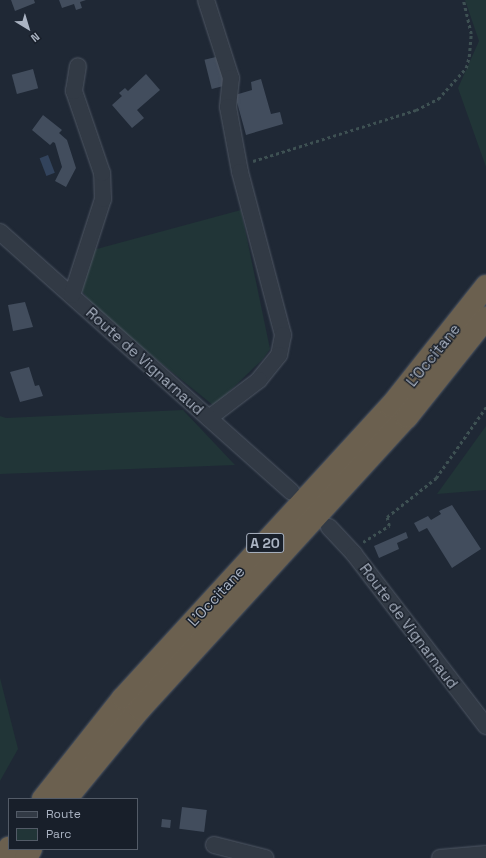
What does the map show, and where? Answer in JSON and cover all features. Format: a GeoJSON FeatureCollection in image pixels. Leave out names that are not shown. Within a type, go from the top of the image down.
{"type":"FeatureCollection","features":[{"type":"Feature","properties":{"kind":"highway","name":"L'Occitane"},"geometry":{"type":"LineString","coordinates":[[44,798],[123,698],[391,406],[486,286]]}},
{"type":"Feature","properties":{"kind":"highway","name":"L'Occitane"},"geometry":{"type":"LineString","coordinates":[[67,798],[102,752],[164,681],[407,417],[486,318]]}},
{"type":"Feature","properties":{"kind":"street"},"geometry":{"type":"LineString","coordinates":[[206,0],[231,78],[228,107],[239,165],[283,335],[280,355],[259,380],[209,418]]}},
{"type":"Feature","properties":{"kind":"street"},"geometry":{"type":"LineString","coordinates":[[72,295],[103,199],[102,173],[74,91],[78,66]]}},
{"type":"Feature","properties":{"kind":"street","name":"Route de Vignarnaud"},"geometry":{"type":"LineString","coordinates":[[0,232],[291,491]]}},
{"type":"Feature","properties":{"kind":"street","name":"Route de Vignarnaud"},"geometry":{"type":"LineString","coordinates":[[329,527],[354,554],[486,726]]}},
{"type":"Feature","properties":{"kind":"street"},"geometry":{"type":"LineString","coordinates":[[214,845],[265,858]]}},
{"type":"Feature","properties":{"kind":"street"},"geometry":{"type":"LineString","coordinates":[[440,858],[486,854]]}},
{"type":"Feature","properties":{"kind":"path"},"geometry":{"type":"LineString","coordinates":[[239,165],[416,110],[438,99],[466,68],[469,57],[471,34],[462,0]]}},
{"type":"Feature","properties":{"kind":"path"},"geometry":{"type":"LineString","coordinates":[[354,554],[364,540],[388,526],[387,517],[436,478],[486,407]]}},
{"type":"Feature","properties":{"kind":"green space"},"geometry":{"type":"Polygon","coordinates":[[[465,0],[486,0],[486,167],[458,88],[479,41],[465,0]]]}},
{"type":"Feature","properties":{"kind":"green space"},"geometry":{"type":"Polygon","coordinates":[[[241,210],[270,349],[263,359],[214,406],[99,313],[82,291],[93,250],[241,210]]]}},
{"type":"Feature","properties":{"kind":"green space"},"geometry":{"type":"Polygon","coordinates":[[[183,410],[235,465],[0,474],[0,416],[6,418],[183,410]]]}},
{"type":"Feature","properties":{"kind":"green space"},"geometry":{"type":"Polygon","coordinates":[[[486,426],[486,490],[437,494],[486,426]]]}},
{"type":"Feature","properties":{"kind":"green space"},"geometry":{"type":"Polygon","coordinates":[[[0,678],[18,749],[0,781],[0,678]]]}},
{"type":"Feature","properties":{"kind":"water"},"geometry":{"type":"Polygon","coordinates":[[[48,155],[55,173],[46,176],[40,158],[48,155]]]}},
{"type":"Feature","properties":{"kind":"building"},"geometry":{"type":"Polygon","coordinates":[[[11,0],[34,0],[35,3],[15,11],[11,0]]]}},
{"type":"Feature","properties":{"kind":"building"},"geometry":{"type":"Polygon","coordinates":[[[59,0],[86,0],[80,2],[82,8],[76,10],[74,4],[62,8],[59,0]]]}},
{"type":"Feature","properties":{"kind":"building"},"geometry":{"type":"Polygon","coordinates":[[[220,56],[227,85],[212,89],[204,60],[220,56]]]}},
{"type":"Feature","properties":{"kind":"building"},"geometry":{"type":"Polygon","coordinates":[[[33,69],[38,88],[17,94],[12,75],[33,69]]]}},
{"type":"Feature","properties":{"kind":"building"},"geometry":{"type":"Polygon","coordinates":[[[146,74],[160,90],[137,110],[144,118],[132,128],[112,105],[122,96],[119,93],[125,88],[128,91],[146,74]]]}},
{"type":"Feature","properties":{"kind":"building"},"geometry":{"type":"Polygon","coordinates":[[[261,79],[271,114],[280,112],[283,124],[246,135],[235,95],[252,90],[251,82],[261,79]]]}},
{"type":"Feature","properties":{"kind":"building"},"geometry":{"type":"Polygon","coordinates":[[[43,115],[62,130],[59,133],[67,140],[76,168],[66,187],[55,181],[62,167],[55,143],[53,142],[50,145],[32,130],[43,115]]]}},
{"type":"Feature","properties":{"kind":"building"},"geometry":{"type":"Polygon","coordinates":[[[25,302],[33,327],[13,331],[8,305],[25,302]]]}},
{"type":"Feature","properties":{"kind":"building"},"geometry":{"type":"Polygon","coordinates":[[[29,367],[35,386],[39,385],[43,396],[20,402],[10,372],[29,367]]]}},
{"type":"Feature","properties":{"kind":"building"},"geometry":{"type":"Polygon","coordinates":[[[452,505],[481,549],[452,568],[427,528],[419,532],[414,523],[428,516],[431,520],[441,514],[439,511],[452,505]]]}},
{"type":"Feature","properties":{"kind":"building"},"geometry":{"type":"Polygon","coordinates":[[[406,532],[408,538],[397,543],[399,549],[379,558],[374,546],[406,532]]]}},
{"type":"Feature","properties":{"kind":"building"},"geometry":{"type":"Polygon","coordinates":[[[182,807],[207,810],[204,832],[179,829],[182,807]]]}},
{"type":"Feature","properties":{"kind":"building"},"geometry":{"type":"Polygon","coordinates":[[[162,819],[171,820],[170,828],[161,827],[162,819]]]}}]}
